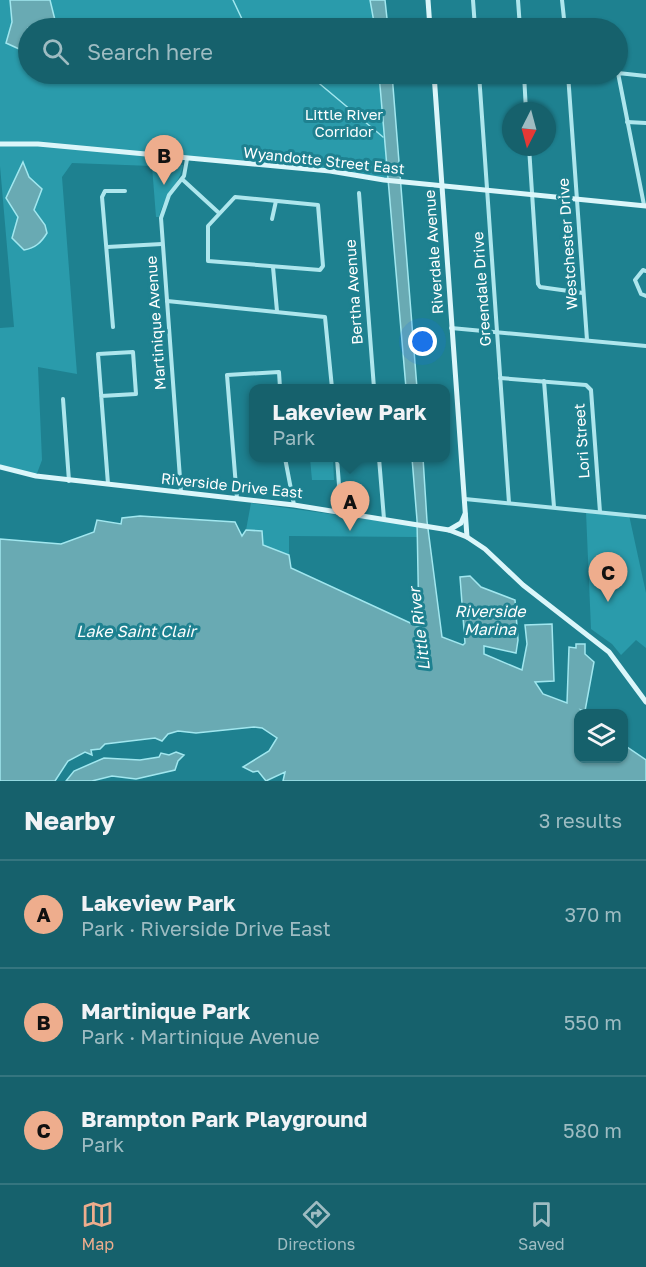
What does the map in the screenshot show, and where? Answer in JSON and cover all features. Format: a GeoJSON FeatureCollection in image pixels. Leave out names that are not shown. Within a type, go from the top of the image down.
{"type":"FeatureCollection","features":[{"type":"Feature","properties":{"kind":"street"},"geometry":{"type":"LineString","coordinates":[[428,0],[429,18]]}},
{"type":"Feature","properties":{"kind":"street"},"geometry":{"type":"LineString","coordinates":[[473,0],[475,18]]}},
{"type":"Feature","properties":{"kind":"street"},"geometry":{"type":"LineString","coordinates":[[518,0],[519,18]]}},
{"type":"Feature","properties":{"kind":"street"},"geometry":{"type":"LineString","coordinates":[[562,0],[563,18]]}},
{"type":"Feature","properties":{"kind":"street"},"geometry":{"type":"LineString","coordinates":[[628,74],[646,76]]}},
{"type":"Feature","properties":{"kind":"street","name":"Riverdale Avenue"},"geometry":{"type":"LineString","coordinates":[[435,84],[466,537]]}},
{"type":"Feature","properties":{"kind":"street","name":"Greendale Drive"},"geometry":{"type":"LineString","coordinates":[[480,84],[509,502]]}},
{"type":"Feature","properties":{"kind":"street"},"geometry":{"type":"LineString","coordinates":[[525,84],[526,102]]}},
{"type":"Feature","properties":{"kind":"street","name":"Westchester Drive"},"geometry":{"type":"LineString","coordinates":[[569,84],[587,340]]}},
{"type":"Feature","properties":{"kind":"street"},"geometry":{"type":"LineString","coordinates":[[620,84],[645,206]]}},
{"type":"Feature","properties":{"kind":"street"},"geometry":{"type":"LineString","coordinates":[[627,122],[646,123]]}},
{"type":"Feature","properties":{"kind":"street","name":"Wyandotte Street East"},"geometry":{"type":"LineString","coordinates":[[0,144],[38,144],[330,171],[408,183],[645,206]]}},
{"type":"Feature","properties":{"kind":"street"},"geometry":{"type":"LineString","coordinates":[[530,156],[540,287],[583,293]]}},
{"type":"Feature","properties":{"kind":"street","name":"Martinique Avenue"},"geometry":{"type":"LineString","coordinates":[[181,492],[162,244],[163,206],[169,195],[183,180],[187,159]]}},
{"type":"Feature","properties":{"kind":"street"},"geometry":{"type":"LineString","coordinates":[[183,180],[219,213]]}},
{"type":"Feature","properties":{"kind":"street"},"geometry":{"type":"LineString","coordinates":[[113,327],[102,197],[105,191],[125,191]]}},
{"type":"Feature","properties":{"kind":"street","name":"Bertha Avenue"},"geometry":{"type":"LineString","coordinates":[[359,194],[374,384]]}},
{"type":"Feature","properties":{"kind":"street"},"geometry":{"type":"LineString","coordinates":[[235,197],[276,201],[318,205],[323,266],[320,270],[314,272],[208,261],[208,226],[235,197]]}},
{"type":"Feature","properties":{"kind":"street"},"geometry":{"type":"LineString","coordinates":[[272,219],[276,201]]}},
{"type":"Feature","properties":{"kind":"street"},"geometry":{"type":"LineString","coordinates":[[107,247],[162,244]]}},
{"type":"Feature","properties":{"kind":"street"},"geometry":{"type":"LineString","coordinates":[[273,267],[277,311]]}},
{"type":"Feature","properties":{"kind":"street"},"geometry":{"type":"LineString","coordinates":[[646,270],[635,280],[641,294],[646,296]]}},
{"type":"Feature","properties":{"kind":"street"},"geometry":{"type":"LineString","coordinates":[[167,301],[325,317],[332,384]]}},
{"type":"Feature","properties":{"kind":"street"},"geometry":{"type":"LineString","coordinates":[[451,328],[646,346]]}},
{"type":"Feature","properties":{"kind":"street"},"geometry":{"type":"LineString","coordinates":[[101,396],[136,393],[133,352],[98,354],[101,396],[108,485]]}},
{"type":"Feature","properties":{"kind":"street"},"geometry":{"type":"LineString","coordinates":[[237,500],[227,375],[279,372],[280,384]]}},
{"type":"Feature","properties":{"kind":"street","name":"Lori Street"},"geometry":{"type":"LineString","coordinates":[[500,378],[586,385],[591,390],[600,512]]}},
{"type":"Feature","properties":{"kind":"street"},"geometry":{"type":"LineString","coordinates":[[544,381],[554,507]]}},
{"type":"Feature","properties":{"kind":"street"},"geometry":{"type":"LineString","coordinates":[[63,399],[69,481]]}},
{"type":"Feature","properties":{"kind":"street"},"geometry":{"type":"LineString","coordinates":[[286,462],[294,505]]}},
{"type":"Feature","properties":{"kind":"street"},"geometry":{"type":"LineString","coordinates":[[334,511],[339,485],[337,462]]}},
{"type":"Feature","properties":{"kind":"street"},"geometry":{"type":"LineString","coordinates":[[379,462],[384,519]]}},
{"type":"Feature","properties":{"kind":"street","name":"Riverside Drive East"},"geometry":{"type":"LineString","coordinates":[[0,467],[18,473],[69,481],[294,505],[438,526],[449,530],[485,549],[510,575],[615,657],[646,702]]}},
{"type":"Feature","properties":{"kind":"street"},"geometry":{"type":"LineString","coordinates":[[465,499],[646,517]]}},
{"type":"Feature","properties":{"kind":"street"},"geometry":{"type":"LineString","coordinates":[[449,530],[461,523],[465,513]]}},
{"type":"Feature","properties":{"kind":"street"},"geometry":{"type":"LineString","coordinates":[[529,586],[557,611]]}},
{"type":"Feature","properties":{"kind":"green space","name":"Little River Corridor"},"geometry":{"type":"Polygon","coordinates":[[[0,0],[385,0],[387,18],[18,18],[18,84],[393,84],[400,182],[330,171],[151,156],[151,160],[183,165],[179,178],[164,202],[159,217],[156,217],[152,166],[72,163],[62,177],[77,374],[38,367],[42,460],[36,476],[0,467],[0,328],[14,327],[0,166],[0,0]]]}},
{"type":"Feature","properties":{"kind":"green space"},"geometry":{"type":"Polygon","coordinates":[[[310,462],[333,462],[334,480],[312,480],[310,462]]]}},
{"type":"Feature","properties":{"kind":"green space"},"geometry":{"type":"Polygon","coordinates":[[[251,503],[417,526],[417,537],[289,536],[289,555],[263,545],[262,531],[246,530],[251,503]]]}},
{"type":"Feature","properties":{"kind":"green space"},"geometry":{"type":"Polygon","coordinates":[[[586,512],[629,515],[646,593],[646,648],[636,640],[621,655],[612,644],[591,629],[586,512]]]}},
{"type":"Feature","properties":{"kind":"water"},"geometry":{"type":"Polygon","coordinates":[[[10,0],[50,0],[54,18],[18,18],[18,48],[6,43],[12,22],[10,0]]]}},
{"type":"Feature","properties":{"kind":"water"},"geometry":{"type":"Polygon","coordinates":[[[370,0],[385,0],[387,18],[373,18],[370,0]]]}},
{"type":"Feature","properties":{"kind":"water"},"geometry":{"type":"Polygon","coordinates":[[[380,84],[393,84],[417,384],[406,384],[380,84]]]}},
{"type":"Feature","properties":{"kind":"water"},"geometry":{"type":"Polygon","coordinates":[[[23,162],[29,177],[42,189],[34,210],[45,225],[47,233],[37,245],[24,250],[12,238],[18,217],[6,198],[23,162]]]}},
{"type":"Feature","properties":{"kind":"water","name":"Lake Saint Clair"},"geometry":{"type":"Polygon","coordinates":[[[412,462],[423,462],[427,521],[442,637],[463,645],[465,643],[460,577],[470,576],[481,587],[515,600],[518,640],[516,653],[484,646],[484,654],[522,670],[527,644],[525,625],[552,624],[554,681],[535,682],[543,694],[567,703],[569,647],[576,648],[576,644],[585,644],[585,654],[594,662],[585,709],[574,709],[574,763],[628,763],[628,748],[646,760],[646,781],[283,781],[285,772],[266,781],[258,771],[253,772],[243,767],[269,751],[277,738],[262,728],[254,727],[196,733],[178,731],[168,734],[162,741],[155,738],[105,744],[100,749],[91,750],[92,755],[85,752],[68,761],[55,781],[0,781],[0,539],[61,544],[94,532],[97,520],[121,524],[122,518],[140,516],[235,522],[242,536],[246,530],[262,531],[263,545],[289,555],[291,568],[419,627],[417,520],[412,462]]]}},
{"type":"Feature","properties":{"kind":"water"},"geometry":{"type":"Polygon","coordinates":[[[176,752],[184,755],[178,761],[175,770],[136,779],[112,776],[92,781],[66,781],[74,771],[104,758],[140,760],[159,757],[161,753],[169,755],[176,752]]]}},
{"type":"Feature","properties":{"kind":"waterway"},"geometry":{"type":"LineString","coordinates":[[233,0],[242,18]]}},
{"type":"Feature","properties":{"kind":"waterway"},"geometry":{"type":"LineString","coordinates":[[320,84],[383,137]]}},
{"type":"Feature","properties":{"kind":"place","name":"Martinique Park"},"geometry":{"type":"Point","coordinates":[164,185]}},
{"type":"Feature","properties":{"kind":"place","name":"Lakeview Park"},"geometry":{"type":"Point","coordinates":[350,531]}},
{"type":"Feature","properties":{"kind":"place","name":"Brampton Park Playground"},"geometry":{"type":"Point","coordinates":[608,602]}},
{"type":"Feature","properties":{"kind":"water label","name":"Riverside Marina"},"geometry":{"type":"Point","coordinates":[490,620]}},
{"type":"Feature","properties":{"kind":"water label","name":"Little River"},"geometry":{"type":"Point","coordinates":[419,629]}}]}
